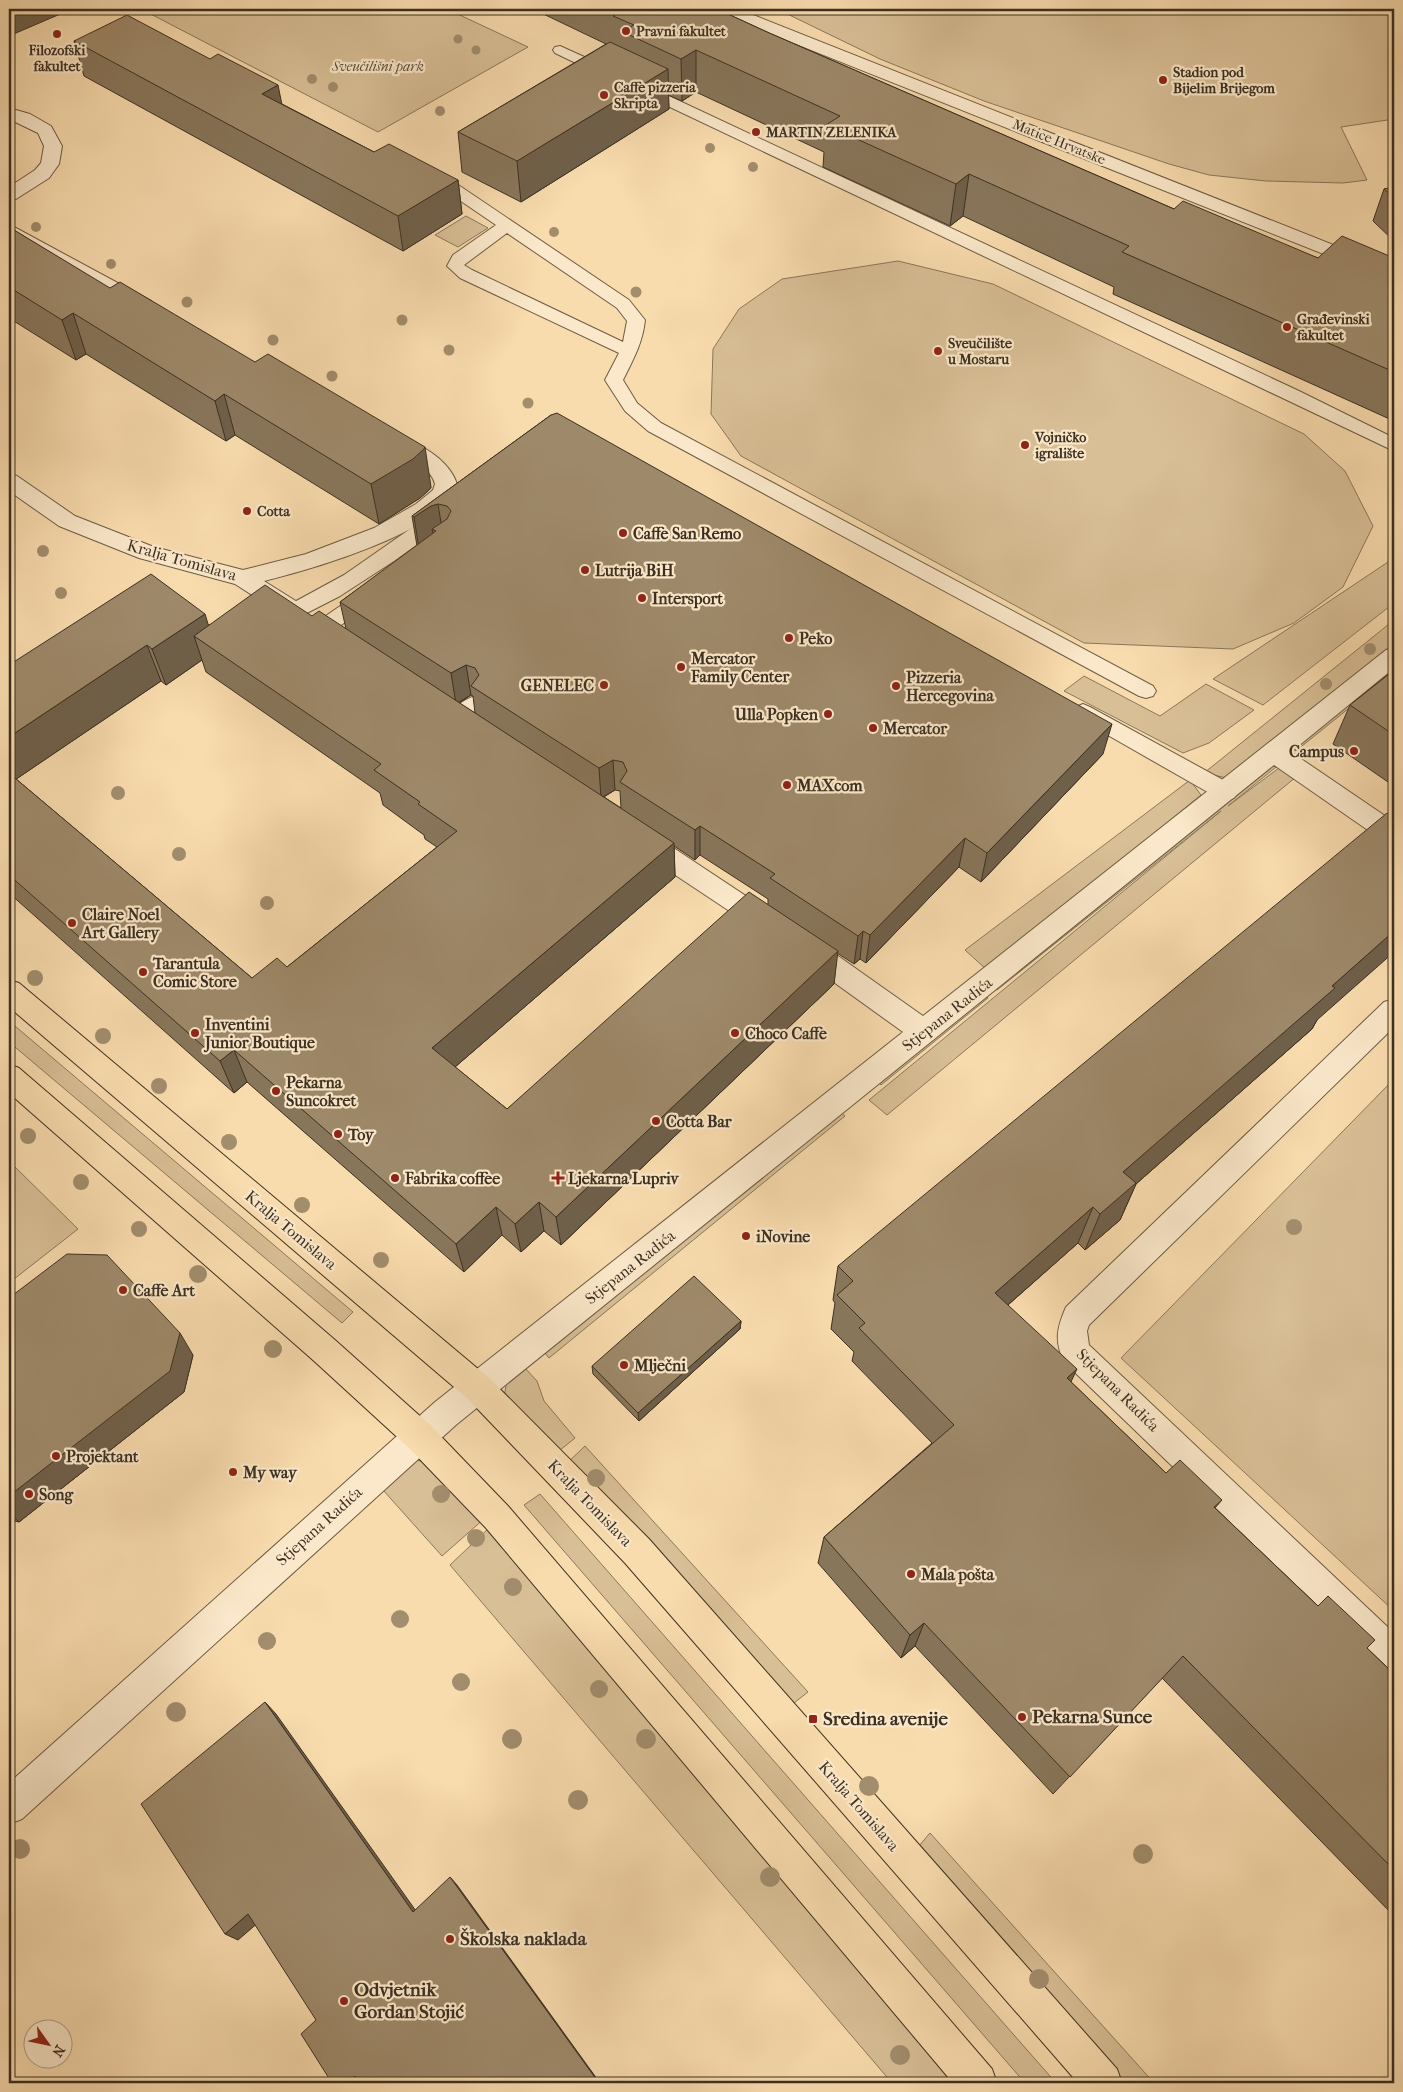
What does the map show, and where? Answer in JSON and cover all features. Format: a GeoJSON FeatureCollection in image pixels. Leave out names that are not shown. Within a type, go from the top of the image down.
{"type":"FeatureCollection","features":[{"type":"Feature","properties":{"kind":"main road","name":"Kralja Tomislava"},"geometry":{"type":"LineString","coordinates":[[9,991],[479,1388],[637,1551],[1103,2083]]}},
{"type":"Feature","properties":{"kind":"main road"},"geometry":{"type":"LineString","coordinates":[[9,1076],[317,1344],[418,1436],[497,1516],[978,2083]]}},
{"type":"Feature","properties":{"kind":"street","name":"Matice Hrvatske"},"geometry":{"type":"LineString","coordinates":[[724,9],[1394,276]]}},
{"type":"Feature","properties":{"kind":"street"},"geometry":{"type":"LineString","coordinates":[[9,114],[24,118],[45,130],[54,146],[50,164],[42,174],[9,195]]}},
{"type":"Feature","properties":{"kind":"street"},"geometry":{"type":"LineString","coordinates":[[9,232],[164,316]]}},
{"type":"Feature","properties":{"kind":"street"},"geometry":{"type":"LineString","coordinates":[[243,578],[303,564],[387,532],[405,522],[440,496],[446,483],[441,472],[431,463],[380,434]]}},
{"type":"Feature","properties":{"kind":"street","name":"Kralja Tomislava"},"geometry":{"type":"LineString","coordinates":[[9,481],[67,521],[147,553],[243,578],[345,645]]}},
{"type":"Feature","properties":{"kind":"street"},"geometry":{"type":"LineString","coordinates":[[272,597],[268,583],[276,570]]}},
{"type":"Feature","properties":{"kind":"street","name":"Stjepana Radića"},"geometry":{"type":"LineString","coordinates":[[9,1806],[418,1436],[1394,656]]}},
{"type":"Feature","properties":{"kind":"street"},"geometry":{"type":"LineString","coordinates":[[1274,753],[1394,835]]}},
{"type":"Feature","properties":{"kind":"street"},"geometry":{"type":"LineString","coordinates":[[627,830],[826,961],[924,1032]]}},
{"type":"Feature","properties":{"kind":"street","name":"Stjepana Radića"},"geometry":{"type":"LineString","coordinates":[[1394,1010],[1076,1317],[1072,1331],[1075,1352],[1394,1656]]}},
{"type":"Feature","properties":{"kind":"lane"},"geometry":{"type":"LineString","coordinates":[[560,50],[1293,395],[1394,445]]}},
{"type":"Feature","properties":{"kind":"lane"},"geometry":{"type":"LineString","coordinates":[[420,166],[623,304],[636,320],[636,328],[628,351],[614,380],[632,410],[653,425],[710,458],[1146,691]]}},
{"type":"Feature","properties":{"kind":"lane"},"geometry":{"type":"LineString","coordinates":[[508,225],[459,259],[455,266],[466,274],[628,351]]}},
{"type":"Feature","properties":{"kind":"lane"},"geometry":{"type":"LineString","coordinates":[[294,611],[319,600],[398,549],[454,507]]}},
{"type":"Feature","properties":{"kind":"lane"},"geometry":{"type":"LineString","coordinates":[[321,629],[387,584]]}},
{"type":"Feature","properties":{"kind":"lane"},"geometry":{"type":"LineString","coordinates":[[1067,703],[1226,792]]}},
{"type":"Feature","properties":{"kind":"green space","name":"Sveučilišni park"},"geometry":{"type":"Polygon","coordinates":[[[141,9],[447,9],[528,47],[378,132],[141,9]]]}},
{"type":"Feature","properties":{"kind":"green space","name":"Stadion pod Bijelim Brijegom"},"geometry":{"type":"Polygon","coordinates":[[[777,9],[1394,9],[1394,119],[1341,127],[1367,180],[1343,183],[1266,181],[1209,175],[1169,164],[984,101],[880,59],[777,9]]]}},
{"type":"Feature","properties":{"kind":"green space"},"geometry":{"type":"Polygon","coordinates":[[[466,216],[488,228],[458,247],[435,235],[466,216]]]}},
{"type":"Feature","properties":{"kind":"green space","name":"Vojničko igralište"},"geometry":{"type":"Polygon","coordinates":[[[898,261],[993,284],[1304,434],[1345,471],[1373,526],[1343,587],[1294,623],[1233,649],[1084,643],[741,456],[711,414],[713,349],[739,309],[782,279],[898,261]]]}},
{"type":"Feature","properties":{"kind":"green space"},"geometry":{"type":"Polygon","coordinates":[[[1394,558],[1394,603],[1263,705],[1213,679],[1394,558]]]}},
{"type":"Feature","properties":{"kind":"green space"},"geometry":{"type":"Polygon","coordinates":[[[1394,620],[1394,643],[1227,778],[1204,773],[1394,620]]]}},
{"type":"Feature","properties":{"kind":"green space"},"geometry":{"type":"Polygon","coordinates":[[[1394,663],[1394,672],[1297,750],[1282,754],[1394,663]]]}},
{"type":"Feature","properties":{"kind":"green space"},"geometry":{"type":"Polygon","coordinates":[[[1084,676],[1160,716],[1206,684],[1254,710],[1209,743],[1183,753],[1064,691],[1084,676]]]}},
{"type":"Feature","properties":{"kind":"green space"},"geometry":{"type":"Polygon","coordinates":[[[1275,758],[1281,763],[1228,806],[1287,762],[1302,772],[887,1115],[869,1100],[1221,811],[997,990],[989,986],[1275,758]]]}},
{"type":"Feature","properties":{"kind":"green space"},"geometry":{"type":"Polygon","coordinates":[[[1190,780],[1201,795],[987,970],[965,950],[1190,780]]]}},
{"type":"Feature","properties":{"kind":"green space"},"geometry":{"type":"Polygon","coordinates":[[[983,992],[988,998],[881,1085],[874,1078],[983,992]]]}},
{"type":"Feature","properties":{"kind":"green space"},"geometry":{"type":"Polygon","coordinates":[[[9,1021],[353,1312],[342,1323],[9,1042],[9,1021]]]}},
{"type":"Feature","properties":{"kind":"green space"},"geometry":{"type":"Polygon","coordinates":[[[1394,1079],[1394,1611],[1121,1358],[1394,1079]]]}},
{"type":"Feature","properties":{"kind":"green space"},"geometry":{"type":"Polygon","coordinates":[[[837,1109],[845,1116],[549,1358],[541,1348],[837,1109]]]}},
{"type":"Feature","properties":{"kind":"green space"},"geometry":{"type":"Polygon","coordinates":[[[9,1161],[78,1229],[9,1283],[9,1161]]]}},
{"type":"Feature","properties":{"kind":"green space"},"geometry":{"type":"Polygon","coordinates":[[[524,1367],[537,1381],[544,1401],[575,1438],[554,1455],[504,1397],[507,1380],[524,1367]]]}},
{"type":"Feature","properties":{"kind":"green space"},"geometry":{"type":"Polygon","coordinates":[[[585,1446],[808,1692],[794,1703],[778,1700],[564,1466],[585,1446]]]}},
{"type":"Feature","properties":{"kind":"green space"},"geometry":{"type":"Polygon","coordinates":[[[416,1460],[429,1463],[485,1518],[442,1556],[383,1490],[416,1460]]]}},
{"type":"Feature","properties":{"kind":"green space"},"geometry":{"type":"Polygon","coordinates":[[[540,1494],[1056,2083],[1025,2083],[524,1505],[540,1494]]]}},
{"type":"Feature","properties":{"kind":"green space"},"geometry":{"type":"Polygon","coordinates":[[[489,1528],[956,2083],[892,2083],[450,1565],[489,1528]]]}},
{"type":"Feature","properties":{"kind":"green space"},"geometry":{"type":"Polygon","coordinates":[[[930,1833],[1154,2083],[1115,2083],[925,1870],[919,1846],[930,1833]]]}},
{"type":"Feature","properties":{"kind":"building"},"geometry":{"type":"Polygon","coordinates":[[[618,9],[717,9],[1174,209],[1183,201],[1318,258],[1342,236],[1394,258],[1394,372],[1122,252],[1129,246],[969,174],[956,184],[826,125],[840,116],[696,50],[681,59],[623,32],[634,25],[613,16],[622,11],[618,9]]]}},
{"type":"Feature","properties":{"kind":"building"},"geometry":{"type":"Polygon","coordinates":[[[127,15],[210,59],[218,54],[278,85],[262,94],[374,152],[389,144],[458,180],[398,216],[74,41],[127,15]]]}},
{"type":"Feature","properties":{"kind":"building"},"geometry":{"type":"Polygon","coordinates":[[[610,42],[668,69],[517,161],[458,132],[610,42]]]}},
{"type":"Feature","properties":{"kind":"building"},"geometry":{"type":"Polygon","coordinates":[[[1394,187],[1394,198],[1384,189],[1394,187]]]}},
{"type":"Feature","properties":{"kind":"building"},"geometry":{"type":"Polygon","coordinates":[[[9,227],[110,288],[120,282],[255,362],[268,354],[425,447],[424,449],[413,459],[371,484],[224,394],[215,401],[73,313],[62,320],[9,287],[9,227]]]}},
{"type":"Feature","properties":{"kind":"building","name":"Mercator Family Center"},"geometry":{"type":"Polygon","coordinates":[[[557,413],[1112,724],[987,853],[965,838],[870,935],[863,931],[858,936],[770,878],[775,874],[700,826],[695,830],[620,782],[627,771],[623,762],[613,760],[599,768],[471,686],[479,675],[475,668],[466,665],[451,673],[340,602],[436,531],[432,529],[447,519],[451,511],[447,506],[438,504],[431,506],[414,517],[412,516],[551,415],[557,413]]]}},
{"type":"Feature","properties":{"kind":"building"},"geometry":{"type":"Polygon","coordinates":[[[151,574],[205,614],[152,649],[147,645],[9,737],[9,665],[151,574]]]}},
{"type":"Feature","properties":{"kind":"building"},"geometry":{"type":"Polygon","coordinates":[[[265,585],[312,616],[319,611],[674,843],[432,1048],[507,1109],[749,892],[838,951],[556,1217],[539,1202],[515,1224],[496,1207],[456,1244],[234,1050],[220,1061],[9,875],[9,773],[252,978],[277,958],[287,967],[457,831],[374,770],[381,764],[194,636],[265,585]]]}},
{"type":"Feature","properties":{"kind":"building"},"geometry":{"type":"Polygon","coordinates":[[[1394,670],[1394,735],[1350,705],[1394,670]]]}},
{"type":"Feature","properties":{"kind":"building"},"geometry":{"type":"Polygon","coordinates":[[[1387,813],[1394,818],[1394,931],[1332,986],[1335,988],[1123,1172],[1136,1183],[1100,1214],[1093,1207],[995,1293],[1077,1369],[1067,1378],[1166,1473],[1180,1460],[1222,1500],[1214,1507],[1318,1606],[1328,1596],[1375,1640],[1367,1648],[1394,1674],[1394,1870],[1183,1656],[1070,1777],[924,1623],[910,1635],[824,1537],[954,1425],[859,1328],[865,1323],[837,1295],[853,1281],[838,1266],[1387,813]]]}},
{"type":"Feature","properties":{"kind":"building","name":"Projektant"},"geometry":{"type":"Polygon","coordinates":[[[67,1254],[107,1255],[180,1333],[170,1371],[9,1496],[9,1298],[67,1254]]]}},
{"type":"Feature","properties":{"kind":"building"},"geometry":{"type":"Polygon","coordinates":[[[694,1276],[741,1321],[638,1413],[592,1366],[694,1276]]]}},
{"type":"Feature","properties":{"kind":"building"},"geometry":{"type":"Polygon","coordinates":[[[265,1702],[413,1912],[450,1877],[599,2083],[360,2083],[355,2076],[347,2083],[332,2083],[301,2034],[316,2020],[248,1914],[225,1934],[141,1804],[265,1702]]]}},
{"type":"Feature","properties":{"kind":"place","name":"Pravni fakultet"},"geometry":{"type":"Point","coordinates":[626,31]}},
{"type":"Feature","properties":{"kind":"place","name":"Filozofski fakultet"},"geometry":{"type":"Point","coordinates":[57,34]}},
{"type":"Feature","properties":{"kind":"place","name":"Stadion pod Bijelim Brijegom"},"geometry":{"type":"Point","coordinates":[1163,80]}},
{"type":"Feature","properties":{"kind":"place","name":"Caffe pizzeria Skripta"},"geometry":{"type":"Point","coordinates":[604,95]}},
{"type":"Feature","properties":{"kind":"place","name":"MARTIN ZELENIKA"},"geometry":{"type":"Point","coordinates":[756,132]}},
{"type":"Feature","properties":{"kind":"place","name":"Građevinski fakultet"},"geometry":{"type":"Point","coordinates":[1287,327]}},
{"type":"Feature","properties":{"kind":"place","name":"Sveučilište u Mostaru"},"geometry":{"type":"Point","coordinates":[938,351]}},
{"type":"Feature","properties":{"kind":"place","name":"Vojničko igralište"},"geometry":{"type":"Point","coordinates":[1025,445]}},
{"type":"Feature","properties":{"kind":"place","name":"Cotta"},"geometry":{"type":"Point","coordinates":[247,511]}},
{"type":"Feature","properties":{"kind":"place","name":"Caffe San Remo"},"geometry":{"type":"Point","coordinates":[623,533]}},
{"type":"Feature","properties":{"kind":"place","name":"Lutrija BiH"},"geometry":{"type":"Point","coordinates":[585,570]}},
{"type":"Feature","properties":{"kind":"place","name":"Intersport"},"geometry":{"type":"Point","coordinates":[642,598]}},
{"type":"Feature","properties":{"kind":"place","name":"Peko"},"geometry":{"type":"Point","coordinates":[789,638]}},
{"type":"Feature","properties":{"kind":"place","name":"Mercator Family Center"},"geometry":{"type":"Point","coordinates":[681,667]}},
{"type":"Feature","properties":{"kind":"place","name":"GENELEC"},"geometry":{"type":"Point","coordinates":[604,685]}},
{"type":"Feature","properties":{"kind":"place","name":"Pizzeria Hercegovina"},"geometry":{"type":"Point","coordinates":[896,686]}},
{"type":"Feature","properties":{"kind":"place","name":"Ulla Popken"},"geometry":{"type":"Point","coordinates":[828,714]}},
{"type":"Feature","properties":{"kind":"place","name":"Mercator"},"geometry":{"type":"Point","coordinates":[873,728]}},
{"type":"Feature","properties":{"kind":"place","name":"Campus"},"geometry":{"type":"Point","coordinates":[1354,751]}},
{"type":"Feature","properties":{"kind":"place","name":"MAXcom"},"geometry":{"type":"Point","coordinates":[787,785]}},
{"type":"Feature","properties":{"kind":"place","name":"Claire Noel Art Gallery"},"geometry":{"type":"Point","coordinates":[72,923]}},
{"type":"Feature","properties":{"kind":"place","name":"Tarantula Comic Store"},"geometry":{"type":"Point","coordinates":[143,972]}},
{"type":"Feature","properties":{"kind":"place","name":"Inventini Junior Boutique"},"geometry":{"type":"Point","coordinates":[195,1033]}},
{"type":"Feature","properties":{"kind":"place","name":"Choco Caffe"},"geometry":{"type":"Point","coordinates":[735,1033]}},
{"type":"Feature","properties":{"kind":"place","name":"Pekarna Suncokret"},"geometry":{"type":"Point","coordinates":[276,1091]}},
{"type":"Feature","properties":{"kind":"place","name":"Cotta Bar"},"geometry":{"type":"Point","coordinates":[656,1121]}},
{"type":"Feature","properties":{"kind":"place","name":"Toy"},"geometry":{"type":"Point","coordinates":[338,1134]}},
{"type":"Feature","properties":{"kind":"place","name":"Fabrika coffee"},"geometry":{"type":"Point","coordinates":[395,1178]}},
{"type":"Feature","properties":{"kind":"place","name":"Ljekarna Lupriv"},"geometry":{"type":"Point","coordinates":[558,1178]}},
{"type":"Feature","properties":{"kind":"place","name":"iNovine"},"geometry":{"type":"Point","coordinates":[746,1236]}},
{"type":"Feature","properties":{"kind":"place","name":"Caffe Art"},"geometry":{"type":"Point","coordinates":[123,1290]}},
{"type":"Feature","properties":{"kind":"place","name":"Mlječni"},"geometry":{"type":"Point","coordinates":[624,1365]}},
{"type":"Feature","properties":{"kind":"place","name":"Projektant"},"geometry":{"type":"Point","coordinates":[56,1456]}},
{"type":"Feature","properties":{"kind":"place","name":"My way"},"geometry":{"type":"Point","coordinates":[233,1472]}},
{"type":"Feature","properties":{"kind":"place","name":"Song"},"geometry":{"type":"Point","coordinates":[29,1494]}},
{"type":"Feature","properties":{"kind":"place","name":"Mala pošta"},"geometry":{"type":"Point","coordinates":[911,1574]}},
{"type":"Feature","properties":{"kind":"place","name":"Pekarna Sunce"},"geometry":{"type":"Point","coordinates":[1022,1717]}},
{"type":"Feature","properties":{"kind":"place","name":"Sredina avenije"},"geometry":{"type":"Point","coordinates":[813,1719]}},
{"type":"Feature","properties":{"kind":"place","name":"Školska naklada"},"geometry":{"type":"Point","coordinates":[450,1939]}},
{"type":"Feature","properties":{"kind":"place","name":"Odvjetnik Gordan Stojić"},"geometry":{"type":"Point","coordinates":[344,2001]}}]}
